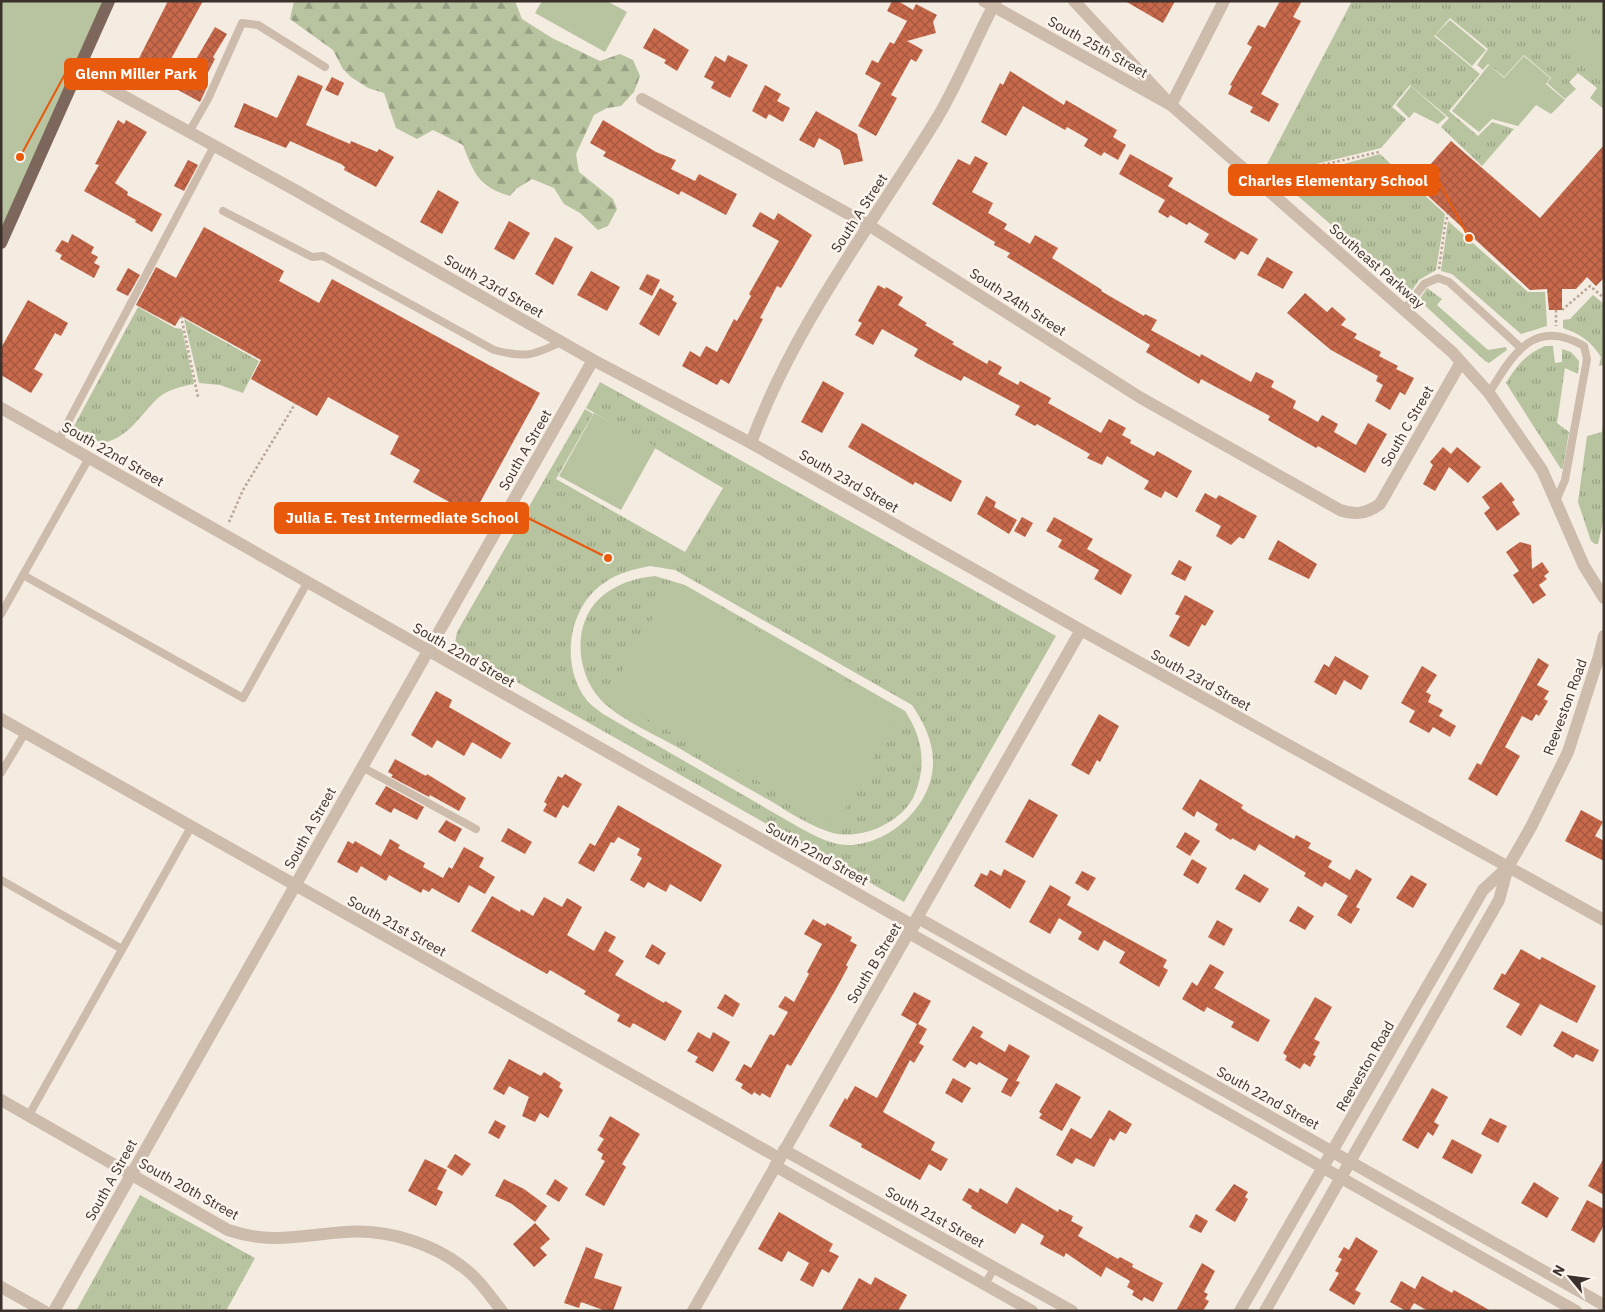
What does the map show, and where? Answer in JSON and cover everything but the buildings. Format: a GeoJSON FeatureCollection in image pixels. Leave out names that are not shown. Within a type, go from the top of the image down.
{"type":"FeatureCollection","features":[{"type":"Feature","properties":{"kind":"main road"},"geometry":{"type":"LineString","coordinates":[[1,243],[109,1]]}},
{"type":"Feature","properties":{"kind":"street","name":"Southeast Parkway"},"geometry":{"type":"LineString","coordinates":[[1074,1],[1171,105],[1404,310],[1461,362],[1489,393],[1542,470],[1584,566],[1604,598]]}},
{"type":"Feature","properties":{"kind":"street"},"geometry":{"type":"LineString","coordinates":[[1171,105],[1224,1]]}},
{"type":"Feature","properties":{"kind":"street","name":"South 25th Street"},"geometry":{"type":"LineString","coordinates":[[991,3],[1171,105]]}},
{"type":"Feature","properties":{"kind":"street","name":"South A Street"},"geometry":{"type":"LineString","coordinates":[[751,443],[761,416],[794,347],[821,300],[870,226],[937,118],[991,3]]}},
{"type":"Feature","properties":{"kind":"street","name":"South 23rd Street"},"geometry":{"type":"LineString","coordinates":[[78,71],[560,342],[751,443],[1081,630],[1604,920]]}},
{"type":"Feature","properties":{"kind":"street","name":"South 24th Street"},"geometry":{"type":"LineString","coordinates":[[642,99],[870,226],[1141,398],[1340,510],[1352,514],[1366,512],[1380,504]]}},
{"type":"Feature","properties":{"kind":"street","name":"South A Street"},"geometry":{"type":"LineString","coordinates":[[54,1311],[593,360]]}},
{"type":"Feature","properties":{"kind":"street","name":"South C Street"},"geometry":{"type":"LineString","coordinates":[[1380,504],[1461,362]]}},
{"type":"Feature","properties":{"kind":"street","name":"South 22nd Street"},"geometry":{"type":"LineString","coordinates":[[1,408],[427,652],[914,926],[1123,1033],[1604,1305]]}},
{"type":"Feature","properties":{"kind":"street","name":"South B Street"},"geometry":{"type":"LineString","coordinates":[[693,1311],[1081,630]]}},
{"type":"Feature","properties":{"kind":"street","name":"Reeveston Road"},"geometry":{"type":"LineString","coordinates":[[1240,1311],[1483,890],[1508,866],[1531,827],[1568,752],[1600,656],[1604,636]]}},
{"type":"Feature","properties":{"kind":"street","name":"South 21st Street"},"geometry":{"type":"LineString","coordinates":[[1,719],[779,1158],[1032,1311]]}},
{"type":"Feature","properties":{"kind":"street","name":"Reeveston Road"},"geometry":{"type":"LineString","coordinates":[[1265,1311],[1499,900],[1508,866]]}},
{"type":"Feature","properties":{"kind":"street","name":"South 22nd Street"},"geometry":{"type":"LineString","coordinates":[[914,926],[1115,1050],[1576,1311]]}},
{"type":"Feature","properties":{"kind":"street","name":"South 20th Street"},"geometry":{"type":"LineString","coordinates":[[1,1100],[220,1226],[262,1238],[288,1239],[347,1232],[372,1232],[408,1240],[440,1254],[471,1274],[502,1311]]}},
{"type":"Feature","properties":{"kind":"street","name":"South 21st Street"},"geometry":{"type":"LineString","coordinates":[[779,1158],[994,1267],[1072,1311]]}},
{"type":"Feature","properties":{"kind":"street"},"geometry":{"type":"LineString","coordinates":[[1,1287],[44,1311]]}},
{"type":"Feature","properties":{"kind":"lane"},"geometry":{"type":"LineString","coordinates":[[189,132],[208,99],[242,23],[258,25],[325,66]]}},
{"type":"Feature","properties":{"kind":"lane"},"geometry":{"type":"LineString","coordinates":[[58,441],[214,146]]}},
{"type":"Feature","properties":{"kind":"lane"},"geometry":{"type":"LineString","coordinates":[[223,211],[312,257],[323,256],[494,350],[518,356],[540,352],[560,342]]}},
{"type":"Feature","properties":{"kind":"lane"},"geometry":{"type":"LineString","coordinates":[[1404,310],[1424,284],[1438,278],[1448,282],[1522,348]]}},
{"type":"Feature","properties":{"kind":"lane"},"geometry":{"type":"LineString","coordinates":[[1489,393],[1512,356],[1530,340],[1556,335],[1570,338],[1584,346],[1587,359],[1565,480],[1556,501]]}},
{"type":"Feature","properties":{"kind":"lane"},"geometry":{"type":"LineString","coordinates":[[1,614],[89,458]]}},
{"type":"Feature","properties":{"kind":"lane"},"geometry":{"type":"LineString","coordinates":[[23,575],[243,698],[307,583]]}},
{"type":"Feature","properties":{"kind":"lane"},"geometry":{"type":"LineString","coordinates":[[1,773],[24,732]]}},
{"type":"Feature","properties":{"kind":"lane"},"geometry":{"type":"LineString","coordinates":[[362,767],[476,829]]}},
{"type":"Feature","properties":{"kind":"lane"},"geometry":{"type":"LineString","coordinates":[[29,1115],[191,827]]}},
{"type":"Feature","properties":{"kind":"lane"},"geometry":{"type":"LineString","coordinates":[[1,880],[122,949]]}},
{"type":"Feature","properties":{"kind":"lane"},"geometry":{"type":"LineString","coordinates":[[1115,1050],[1123,1033]]}},
{"type":"Feature","properties":{"kind":"lane"},"geometry":{"type":"LineString","coordinates":[[985,1284],[994,1267]]}},
{"type":"Feature","properties":{"kind":"path"},"geometry":{"type":"LineString","coordinates":[[1274,176],[1379,152]]}},
{"type":"Feature","properties":{"kind":"path"},"geometry":{"type":"LineString","coordinates":[[1438,278],[1444,225],[1448,214]]}},
{"type":"Feature","properties":{"kind":"path"},"geometry":{"type":"LineString","coordinates":[[1562,310],[1590,286],[1604,298]]}},
{"type":"Feature","properties":{"kind":"path"},"geometry":{"type":"LineString","coordinates":[[1556,310],[1556,335]]}},
{"type":"Feature","properties":{"kind":"path"},"geometry":{"type":"LineString","coordinates":[[181,316],[198,398]]}},
{"type":"Feature","properties":{"kind":"path"},"geometry":{"type":"LineString","coordinates":[[223,535],[243,490],[296,404]]}},
{"type":"Feature","properties":{"kind":"green space"},"geometry":{"type":"Polygon","coordinates":[[[1,1],[109,1],[1,243],[1,1]]]}},
{"type":"Feature","properties":{"kind":"green space"},"geometry":{"type":"Polygon","coordinates":[[[294,1],[515,1],[522,19],[552,38],[600,61],[620,54],[633,60],[640,76],[634,92],[621,106],[607,108],[594,115],[576,154],[579,172],[613,199],[617,209],[608,226],[598,230],[580,213],[564,204],[554,188],[532,179],[516,189],[510,196],[491,188],[484,184],[475,172],[463,145],[433,130],[417,139],[396,128],[384,93],[368,88],[351,77],[343,69],[333,50],[290,19],[294,1]]]}},
{"type":"Feature","properties":{"kind":"green space"},"geometry":{"type":"Polygon","coordinates":[[[542,1],[607,1],[627,12],[605,52],[535,13],[542,1]]]}},
{"type":"Feature","properties":{"kind":"green space"},"geometry":{"type":"Polygon","coordinates":[[[1352,1],[1604,1],[1604,109],[1590,98],[1597,88],[1578,73],[1569,82],[1576,89],[1565,99],[1547,83],[1551,78],[1524,55],[1504,77],[1488,64],[1483,70],[1477,65],[1488,49],[1450,18],[1434,36],[1480,74],[1449,111],[1478,136],[1492,122],[1514,129],[1482,166],[1441,127],[1449,118],[1410,85],[1392,107],[1406,119],[1381,148],[1276,174],[1266,166],[1352,1]]]}},
{"type":"Feature","properties":{"kind":"green space"},"geometry":{"type":"Polygon","coordinates":[[[1566,1],[1604,1],[1604,34],[1566,1]]]}},
{"type":"Feature","properties":{"kind":"green space"},"geometry":{"type":"Polygon","coordinates":[[[1450,20],[1486,50],[1472,66],[1435,35],[1450,20]]]}},
{"type":"Feature","properties":{"kind":"green space"},"geometry":{"type":"Polygon","coordinates":[[[1585,32],[1604,37],[1604,76],[1597,79],[1567,53],[1585,32]]]}},
{"type":"Feature","properties":{"kind":"green space"},"geometry":{"type":"Polygon","coordinates":[[[1524,56],[1550,78],[1546,84],[1565,100],[1551,114],[1536,105],[1518,126],[1492,119],[1479,132],[1452,111],[1489,65],[1504,78],[1524,56]]]}},
{"type":"Feature","properties":{"kind":"green space"},"geometry":{"type":"Polygon","coordinates":[[[1411,86],[1446,117],[1438,124],[1414,112],[1409,118],[1396,105],[1411,86]]]}},
{"type":"Feature","properties":{"kind":"green space"},"geometry":{"type":"Polygon","coordinates":[[[1380,154],[1445,214],[1436,270],[1419,280],[1410,293],[1284,184],[1285,180],[1380,154]]]}},
{"type":"Feature","properties":{"kind":"green space"},"geometry":{"type":"Polygon","coordinates":[[[1448,221],[1528,292],[1545,292],[1547,326],[1521,334],[1452,274],[1441,271],[1448,221]]]}},
{"type":"Feature","properties":{"kind":"green space"},"geometry":{"type":"Polygon","coordinates":[[[1427,288],[1442,299],[1437,305],[1488,350],[1506,347],[1507,350],[1489,363],[1485,361],[1419,300],[1427,288]]]}},
{"type":"Feature","properties":{"kind":"green space"},"geometry":{"type":"Polygon","coordinates":[[[1593,295],[1604,304],[1604,365],[1599,366],[1601,357],[1589,342],[1563,328],[1563,320],[1570,319],[1593,295]]]}},
{"type":"Feature","properties":{"kind":"green space"},"geometry":{"type":"Polygon","coordinates":[[[138,307],[175,328],[182,329],[194,384],[162,395],[120,436],[105,442],[97,441],[88,437],[74,426],[138,307]]]}},
{"type":"Feature","properties":{"kind":"green space"},"geometry":{"type":"Polygon","coordinates":[[[184,319],[259,361],[243,393],[220,385],[199,383],[184,319]]]}},
{"type":"Feature","properties":{"kind":"green space"},"geometry":{"type":"Polygon","coordinates":[[[1545,346],[1553,346],[1555,363],[1562,362],[1562,349],[1571,352],[1579,361],[1578,374],[1565,368],[1557,423],[1569,432],[1563,468],[1561,469],[1506,383],[1522,361],[1545,346]]]}},
{"type":"Feature","properties":{"kind":"green space"},"geometry":{"type":"Polygon","coordinates":[[[600,382],[1056,636],[904,902],[466,653],[455,643],[457,632],[585,409],[593,414],[556,479],[685,552],[723,488],[586,408],[600,382]],[[650,566],[620,574],[604,583],[592,593],[582,606],[572,637],[571,654],[573,670],[578,685],[586,699],[603,714],[802,829],[826,840],[845,845],[867,842],[882,837],[908,818],[919,805],[927,791],[933,761],[927,731],[912,705],[675,570],[650,566]]]}},
{"type":"Feature","properties":{"kind":"green space"},"geometry":{"type":"Polygon","coordinates":[[[594,413],[656,447],[621,510],[559,476],[594,413]]]}},
{"type":"Feature","properties":{"kind":"green space"},"geometry":{"type":"Polygon","coordinates":[[[1604,416],[1604,518],[1598,544],[1595,544],[1591,541],[1578,502],[1587,436],[1602,432],[1604,416]]]}},
{"type":"Feature","properties":{"kind":"green space"},"geometry":{"type":"Polygon","coordinates":[[[655,576],[685,585],[905,711],[916,731],[922,763],[918,785],[908,806],[890,821],[868,831],[844,835],[833,833],[800,819],[636,725],[607,706],[592,688],[582,662],[581,634],[585,621],[591,609],[600,598],[612,589],[633,580],[655,576]]]}},
{"type":"Feature","properties":{"kind":"green space"},"geometry":{"type":"Polygon","coordinates":[[[672,583],[900,711],[836,825],[608,697],[672,583]]]}},
{"type":"Feature","properties":{"kind":"green space"},"geometry":{"type":"Polygon","coordinates":[[[140,1195],[255,1258],[226,1311],[76,1311],[140,1195]]]}},
{"type":"Feature","properties":{"kind":"place","name":"Glenn Miller Park"},"geometry":{"type":"Point","coordinates":[20,157]}},
{"type":"Feature","properties":{"kind":"place","name":"Charles Elementary School"},"geometry":{"type":"Point","coordinates":[1469,238]}},
{"type":"Feature","properties":{"kind":"place","name":"Julia E. Test Intermediate School"},"geometry":{"type":"Point","coordinates":[608,558]}}]}
